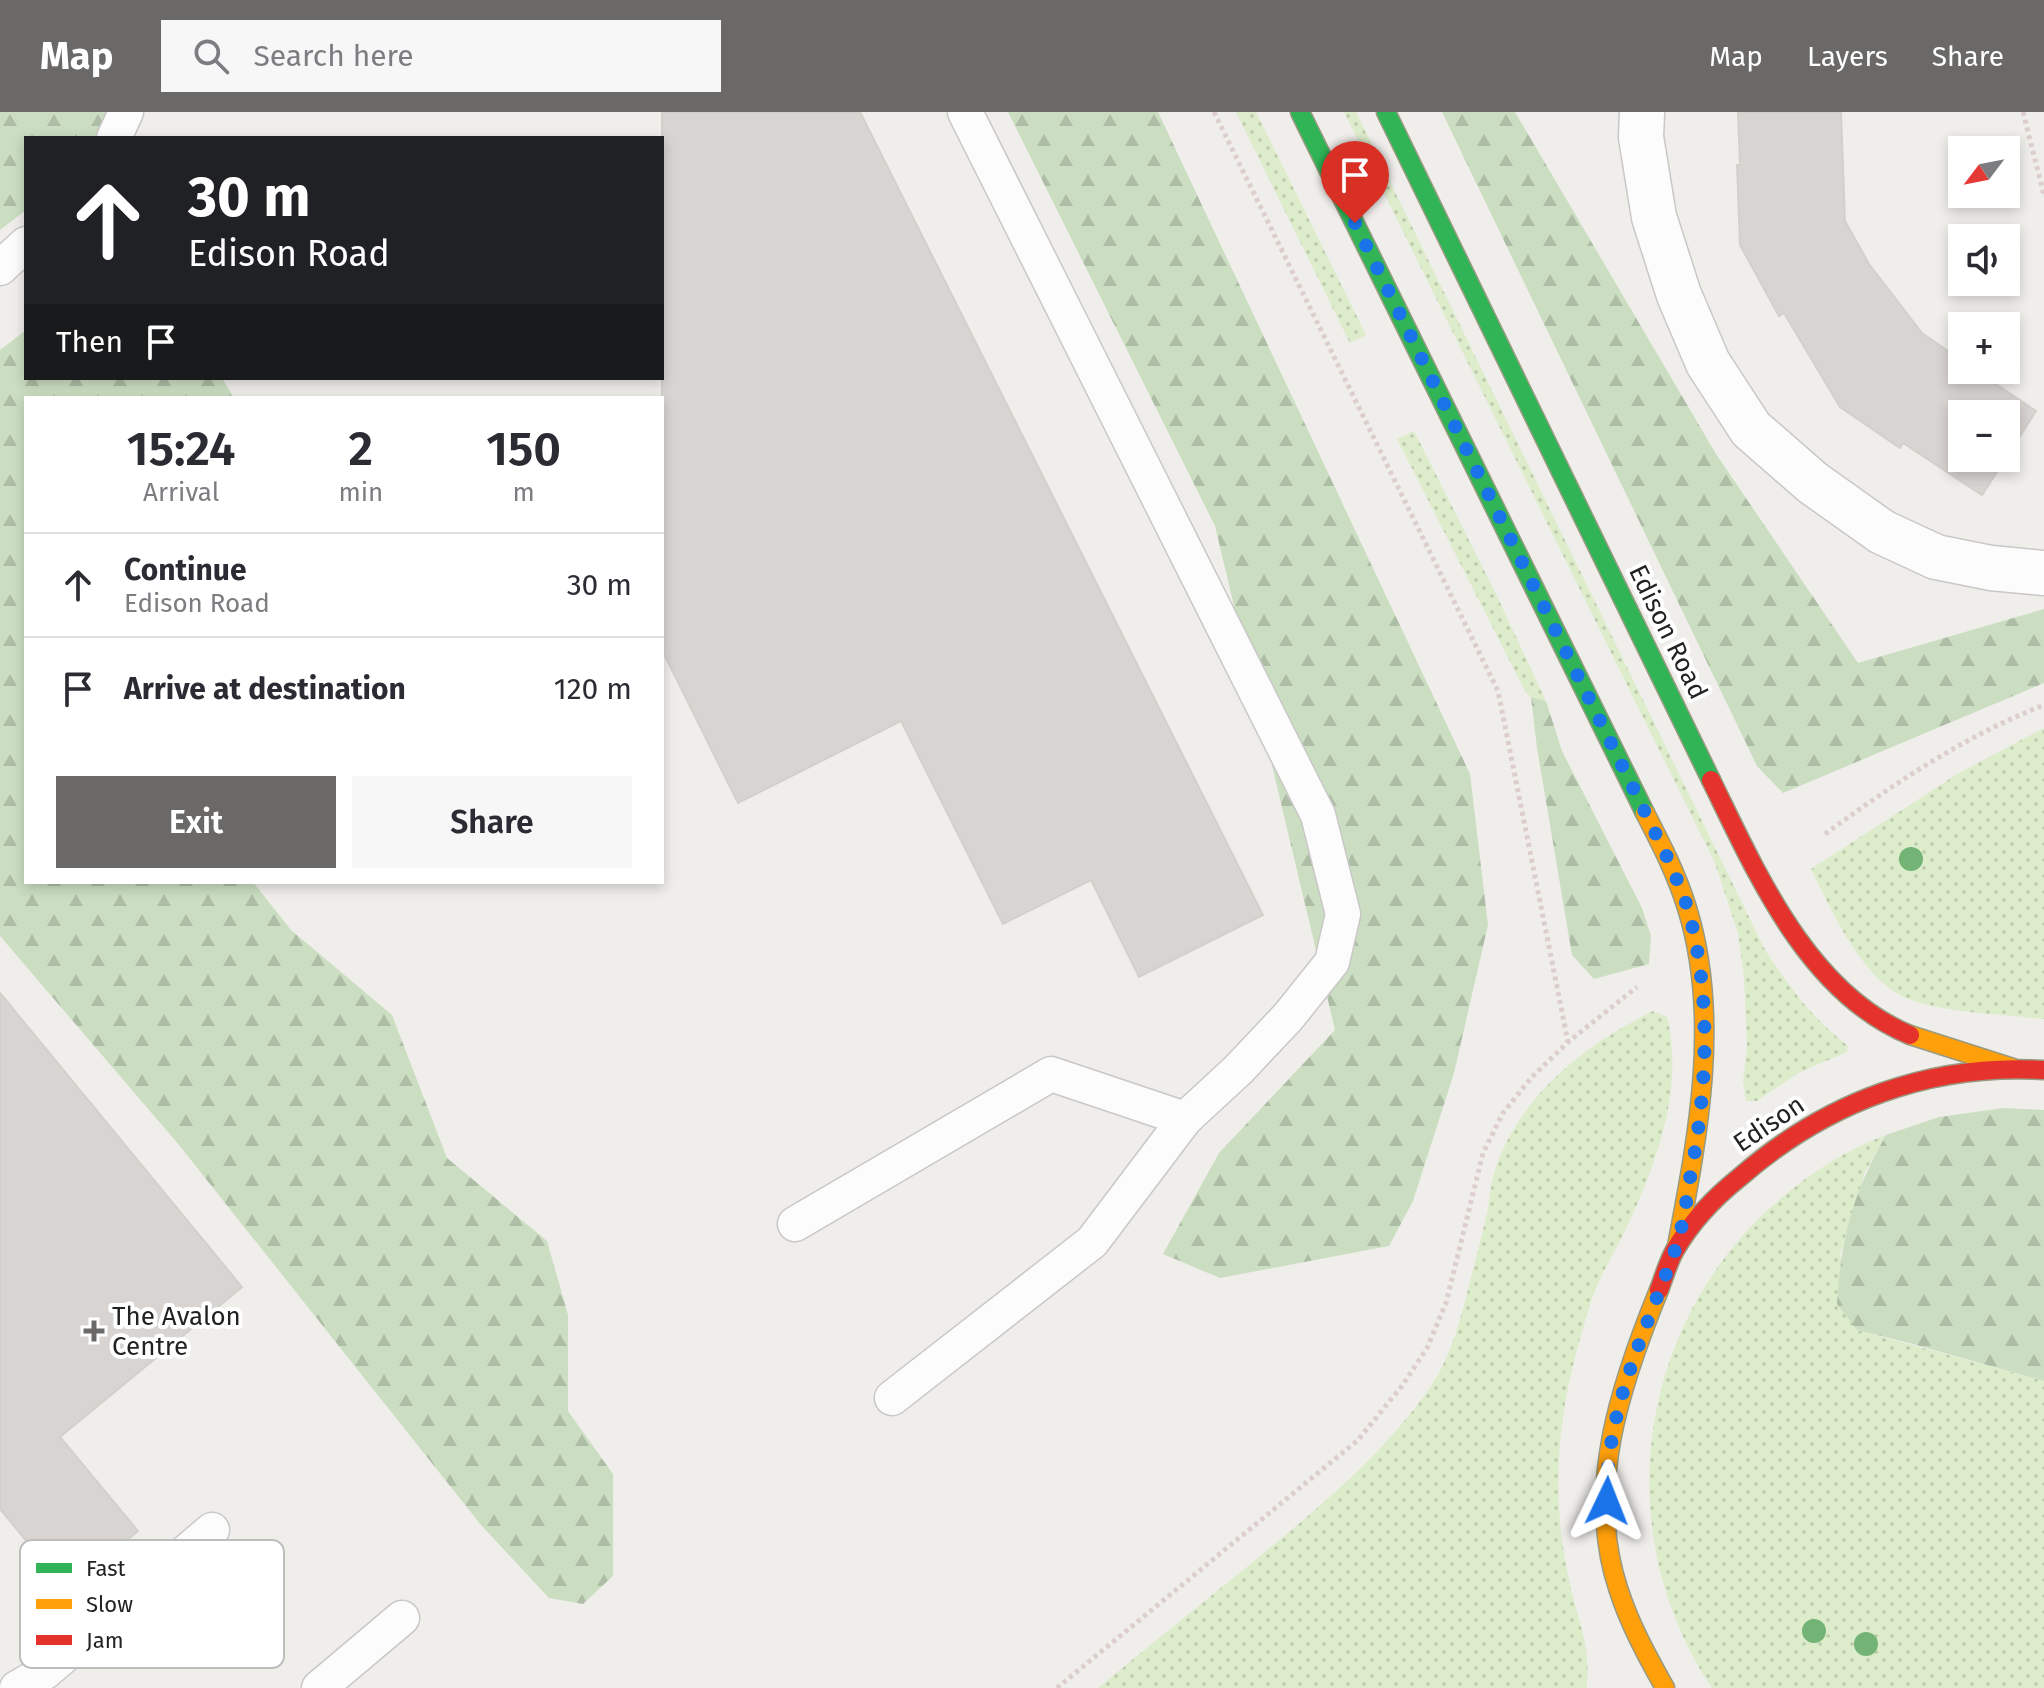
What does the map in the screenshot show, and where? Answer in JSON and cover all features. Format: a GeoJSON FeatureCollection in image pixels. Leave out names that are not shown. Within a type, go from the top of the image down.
{"type":"FeatureCollection","features":[{"type":"Feature","properties":{"kind":"main road"},"geometry":{"type":"LineString","coordinates":[[1300,112],[1669,861],[1689,912],[1701,978],[1705,1047],[1699,1134],[1677,1246]]}},
{"type":"Feature","properties":{"kind":"main road","name":"Edison Road"},"geometry":{"type":"LineString","coordinates":[[1386,112],[1753,866],[1801,940],[1840,989],[1874,1017],[1911,1036],[2013,1068]]}},
{"type":"Feature","properties":{"kind":"main road","name":"Edison"},"geometry":{"type":"LineString","coordinates":[[1665,1688],[1634,1630],[1613,1572],[1607,1529],[1606,1472],[1619,1401],[1634,1352],[1677,1246],[1725,1187],[1779,1144],[1883,1090],[1929,1077],[2013,1068],[2044,1070]]}},
{"type":"Feature","properties":{"kind":"main road"},"geometry":{"type":"LineString","coordinates":[[1630,1659],[1634,1630]]}},
{"type":"Feature","properties":{"kind":"street"},"geometry":{"type":"LineString","coordinates":[[1642,112],[1641,137],[1654,217],[1679,295],[1708,363],[1751,429],[1813,483],[1882,532],[1936,557],[1991,568],[2044,573]]}},
{"type":"Feature","properties":{"kind":"lane"},"geometry":{"type":"LineString","coordinates":[[115,136],[126,112]]}},
{"type":"Feature","properties":{"kind":"lane"},"geometry":{"type":"LineString","coordinates":[[892,1398],[1092,1242],[1185,1119],[1238,1070],[1288,1017],[1332,962],[1343,914],[1318,815],[965,112]]}},
{"type":"Feature","properties":{"kind":"lane"},"geometry":{"type":"LineString","coordinates":[[0,268],[24,246]]}},
{"type":"Feature","properties":{"kind":"lane"},"geometry":{"type":"LineString","coordinates":[[795,1224],[1051,1074],[1185,1119]]}},
{"type":"Feature","properties":{"kind":"lane"},"geometry":{"type":"LineString","coordinates":[[200,1540],[212,1530]]}},
{"type":"Feature","properties":{"kind":"lane"},"geometry":{"type":"LineString","coordinates":[[319,1688],[402,1618]]}},
{"type":"Feature","properties":{"kind":"lane"},"geometry":{"type":"LineString","coordinates":[[17,1688],[50,1668]]}},
{"type":"Feature","properties":{"kind":"path"},"geometry":{"type":"LineString","coordinates":[[1214,112],[1498,691],[1568,1042]]}},
{"type":"Feature","properties":{"kind":"path"},"geometry":{"type":"LineString","coordinates":[[2023,112],[2044,195]]}},
{"type":"Feature","properties":{"kind":"path"},"geometry":{"type":"LineString","coordinates":[[1825,834],[1898,781],[1965,742],[2044,705]]}},
{"type":"Feature","properties":{"kind":"path"},"geometry":{"type":"LineString","coordinates":[[1057,1688],[1358,1440],[1402,1386],[1427,1348],[1446,1303],[1483,1153],[1503,1113],[1532,1077],[1568,1042],[1637,987]]}},
{"type":"Feature","properties":{"kind":"green space"},"geometry":{"type":"Polygon","coordinates":[[[0,112],[142,112],[123,136],[24,136],[24,212],[0,230],[0,112]]]}},
{"type":"Feature","properties":{"kind":"green space"},"geometry":{"type":"Polygon","coordinates":[[[1008,112],[1158,112],[1470,774],[1488,925],[1454,1073],[1413,1201],[1389,1246],[1220,1278],[1163,1254],[1219,1153],[1335,1030],[1215,526],[1008,112]]]}},
{"type":"Feature","properties":{"kind":"green space"},"geometry":{"type":"Polygon","coordinates":[[[1236,112],[1256,112],[1366,335],[1350,343],[1236,112]]]}},
{"type":"Feature","properties":{"kind":"green space"},"geometry":{"type":"Polygon","coordinates":[[[1344,112],[1356,112],[1765,950],[1802,1001],[1848,1046],[1847,1052],[1798,1073],[1757,1101],[1746,1101],[1743,1081],[1747,1047],[1744,976],[1738,933],[1715,863],[1344,112]]]}},
{"type":"Feature","properties":{"kind":"green space"},"geometry":{"type":"Polygon","coordinates":[[[1442,112],[1515,112],[1716,454],[1858,663],[2044,609],[2044,683],[1783,793],[1757,766],[1442,112]]]}},
{"type":"Feature","properties":{"kind":"green space"},"geometry":{"type":"Polygon","coordinates":[[[24,332],[24,380],[223,380],[233,396],[24,396],[24,884],[255,884],[291,930],[392,1015],[447,1158],[547,1241],[568,1315],[568,1411],[613,1474],[613,1576],[583,1604],[549,1598],[481,1525],[179,1145],[0,936],[0,350],[24,332]]]}},
{"type":"Feature","properties":{"kind":"green space"},"geometry":{"type":"Polygon","coordinates":[[[1414,431],[1546,701],[1531,697],[1525,691],[1397,439],[1414,431]]]}},
{"type":"Feature","properties":{"kind":"green space"},"geometry":{"type":"Polygon","coordinates":[[[1531,697],[1546,701],[1562,751],[1642,908],[1651,936],[1649,964],[1594,979],[1572,955],[1531,697]]]}},
{"type":"Feature","properties":{"kind":"green space"},"geometry":{"type":"Polygon","coordinates":[[[2044,728],[2044,1019],[1944,1008],[1924,1004],[1893,991],[1879,980],[1856,951],[1811,869],[1959,773],[2044,728]]]}},
{"type":"Feature","properties":{"kind":"green space"},"geometry":{"type":"Polygon","coordinates":[[[1653,1011],[1667,1017],[1672,1045],[1672,1072],[1664,1128],[1646,1182],[1591,1301],[1573,1366],[1561,1431],[1558,1493],[1561,1535],[1585,1645],[1586,1688],[1098,1688],[1324,1502],[1369,1460],[1410,1414],[1429,1389],[1449,1351],[1470,1282],[1495,1170],[1521,1118],[1538,1096],[1580,1056],[1653,1011]]]}},
{"type":"Feature","properties":{"kind":"green space"},"geometry":{"type":"Polygon","coordinates":[[[2004,1108],[2044,1110],[2044,1381],[1857,1330],[1837,1304],[1842,1257],[1851,1216],[1865,1176],[1886,1135],[1939,1117],[2004,1108]]]}},
{"type":"Feature","properties":{"kind":"green space"},"geometry":{"type":"Polygon","coordinates":[[[1886,1135],[1865,1172],[1840,1255],[1857,1330],[2044,1381],[2044,1688],[1712,1688],[1680,1629],[1659,1566],[1650,1502],[1652,1438],[1665,1374],[1690,1314],[1725,1258],[1770,1208],[1825,1166],[1886,1135]]]}},
{"type":"Feature","properties":{"kind":"building"},"geometry":{"type":"Polygon","coordinates":[[[662,112],[860,112],[1263,915],[1139,977],[1091,880],[1003,924],[901,721],[738,803],[664,654],[662,112]]]}},
{"type":"Feature","properties":{"kind":"building"},"geometry":{"type":"Polygon","coordinates":[[[1738,112],[1841,112],[1845,221],[1869,264],[1922,333],[1948,351],[1948,384],[1996,384],[2020,400],[1948,400],[1948,472],[1997,472],[1982,495],[1903,443],[1900,448],[1840,407],[1784,313],[1779,316],[1740,245],[1737,165],[1740,165],[1738,112]]]}},
{"type":"Feature","properties":{"kind":"building"},"geometry":{"type":"Polygon","coordinates":[[[2020,400],[2036,411],[2020,436],[2020,400]]]}},
{"type":"Feature","properties":{"kind":"building","name":"The Avalon Centre"},"geometry":{"type":"Polygon","coordinates":[[[0,993],[242,1287],[60,1437],[138,1531],[127,1540],[26,1540],[0,1509],[0,993]]]}},
{"type":"Feature","properties":{"kind":"traffic: fast"},"geometry":{"type":"LineString","coordinates":[[1300,112],[1645,813]]}},
{"type":"Feature","properties":{"kind":"traffic: fast"},"geometry":{"type":"LineString","coordinates":[[1386,112],[1711,780]]}},
{"type":"Feature","properties":{"kind":"traffic: slow"},"geometry":{"type":"LineString","coordinates":[[1645,813],[1674,872],[1687,908],[1703,991],[1703,1077],[1677,1246]]}},
{"type":"Feature","properties":{"kind":"traffic: slow"},"geometry":{"type":"LineString","coordinates":[[1910,1035],[2013,1068]]}},
{"type":"Feature","properties":{"kind":"traffic: slow"},"geometry":{"type":"LineString","coordinates":[[1659,1290],[1621,1399],[1606,1474],[1605,1512],[1609,1550],[1622,1601],[1665,1688]]}},
{"type":"Feature","properties":{"kind":"traffic: jam"},"geometry":{"type":"LineString","coordinates":[[1711,780],[1767,891],[1814,961],[1842,991],[1874,1016],[1910,1035]]}},
{"type":"Feature","properties":{"kind":"traffic: jam"},"geometry":{"type":"LineString","coordinates":[[1659,1290],[1675,1250],[1704,1210],[1740,1177],[1808,1128],[1844,1108],[1920,1081],[1960,1073],[2044,1070]]}},
{"type":"Feature","properties":{"kind":"place","name":"The Avalon Centre"},"geometry":{"type":"Point","coordinates":[94,1331]}},
{"type":"Feature","properties":{"kind":"route"},"geometry":{"type":"LineString","coordinates":[[1355,223],[1669,861],[1689,912],[1701,978],[1705,1047],[1699,1134],[1677,1246],[1634,1352],[1619,1401],[1606,1472],[1607,1501]]}}]}
